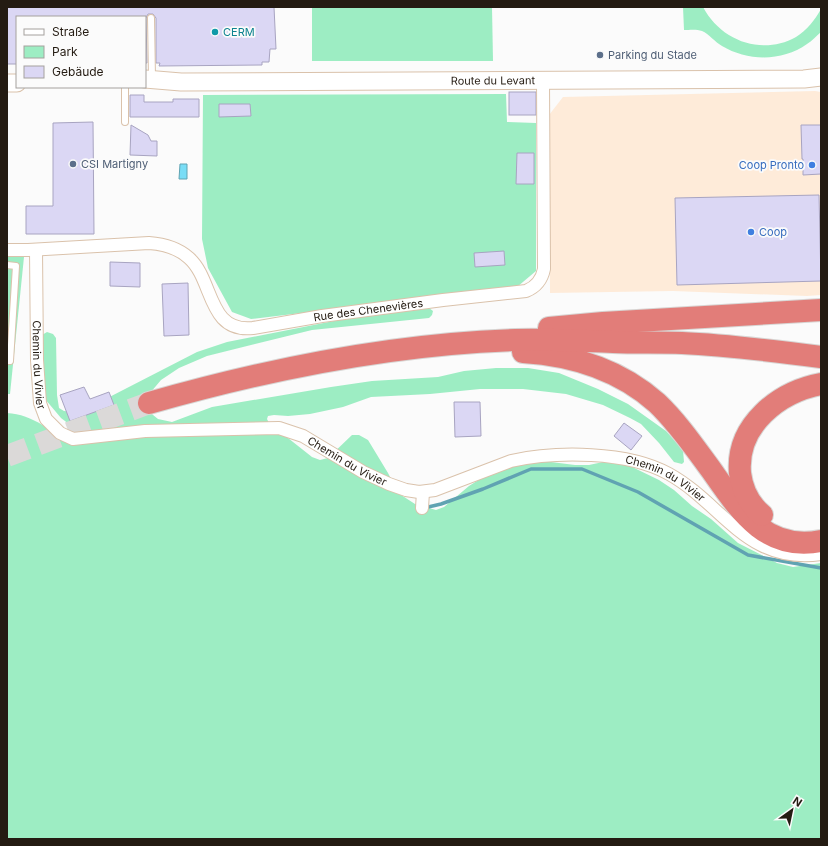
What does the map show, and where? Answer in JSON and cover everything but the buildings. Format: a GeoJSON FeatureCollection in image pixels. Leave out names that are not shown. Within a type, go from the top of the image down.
{"type":"FeatureCollection","features":[{"type":"Feature","properties":{"kind":"highway"},"geometry":{"type":"LineString","coordinates":[[436,346],[502,334],[563,326],[821,310]]}},
{"type":"Feature","properties":{"kind":"highway"},"geometry":{"type":"LineString","coordinates":[[149,404],[201,388],[278,370],[353,356],[436,346],[514,340],[573,340],[688,344],[748,348],[821,357]]}},
{"type":"Feature","properties":{"kind":"highway"},"geometry":{"type":"LineString","coordinates":[[614,342],[821,368]]}},
{"type":"Feature","properties":{"kind":"highway"},"geometry":{"type":"LineString","coordinates":[[436,346],[531,352],[560,356],[617,375],[643,392],[667,413],[692,443],[735,504],[753,523],[773,536],[786,541],[800,543],[821,541]]}},
{"type":"Feature","properties":{"kind":"highway"},"geometry":{"type":"LineString","coordinates":[[821,384],[791,394],[765,412],[754,424],[747,435],[742,451],[740,466],[741,480],[745,493],[751,504],[765,517],[776,524],[789,529],[804,531],[821,529]]}},
{"type":"Feature","properties":{"kind":"street","name":"Route du Levant"},"geometry":{"type":"LineString","coordinates":[[148,82],[804,79],[821,77]]}},
{"type":"Feature","properties":{"kind":"street","name":"Route du Levant"},"geometry":{"type":"LineString","coordinates":[[804,79],[821,82]]}},
{"type":"Feature","properties":{"kind":"street","name":"Rue des Chenevières"},"geometry":{"type":"LineString","coordinates":[[36,250],[142,243],[160,243],[169,246],[190,258],[196,266],[222,319],[230,325],[244,329],[322,316],[443,300],[526,292],[539,281],[544,269],[543,80]]}},
{"type":"Feature","properties":{"kind":"street"},"geometry":{"type":"LineString","coordinates":[[7,250],[36,250]]}},
{"type":"Feature","properties":{"kind":"street","name":"Chemin du Vivier"},"geometry":{"type":"LineString","coordinates":[[36,250],[37,371],[40,403],[46,418],[60,433],[73,439],[145,431],[279,428],[302,436],[378,480],[402,489],[423,492],[435,490],[511,461],[523,458],[539,456],[596,456],[630,460],[657,468],[681,481],[697,492],[732,525],[755,542],[765,547],[789,554],[821,554]]}},
{"type":"Feature","properties":{"kind":"street"},"geometry":{"type":"LineString","coordinates":[[422,508],[423,492]]}},
{"type":"Feature","properties":{"kind":"lane"},"geometry":{"type":"LineString","coordinates":[[148,82],[151,18]]}},
{"type":"Feature","properties":{"kind":"lane"},"geometry":{"type":"LineString","coordinates":[[125,88],[125,122]]}},
{"type":"Feature","properties":{"kind":"lane"},"geometry":{"type":"LineString","coordinates":[[7,265],[16,266],[10,298],[10,361],[7,361]]}},
{"type":"Feature","properties":{"kind":"shaded area"},"geometry":{"type":"Polygon","coordinates":[[[821,92],[821,295],[807,296],[673,291],[550,293],[549,115],[563,97],[821,92]]]}},
{"type":"Feature","properties":{"kind":"green space"},"geometry":{"type":"Polygon","coordinates":[[[312,7],[492,7],[493,61],[312,61],[312,7]]]}},
{"type":"Feature","properties":{"kind":"green space"},"geometry":{"type":"Polygon","coordinates":[[[683,7],[703,7],[720,29],[744,42],[756,45],[783,43],[796,37],[804,31],[821,9],[821,32],[807,44],[787,54],[753,57],[732,51],[719,44],[702,31],[684,30],[683,7]]]}},
{"type":"Feature","properties":{"kind":"green space"},"geometry":{"type":"Polygon","coordinates":[[[506,94],[507,122],[536,123],[536,271],[517,287],[251,319],[232,312],[208,268],[202,239],[203,95],[506,94]]]}},
{"type":"Feature","properties":{"kind":"green space"},"geometry":{"type":"Polygon","coordinates":[[[7,255],[24,257],[10,394],[7,394],[7,255]]]}},
{"type":"Feature","properties":{"kind":"green space"},"geometry":{"type":"Polygon","coordinates":[[[429,308],[433,311],[429,318],[312,330],[207,356],[179,368],[161,380],[145,399],[147,410],[158,419],[172,422],[212,407],[331,387],[372,381],[438,377],[464,371],[496,368],[528,368],[559,373],[598,389],[628,404],[666,431],[683,450],[684,462],[682,464],[674,462],[641,424],[603,405],[566,394],[523,389],[480,389],[430,394],[371,397],[343,407],[310,414],[288,416],[274,415],[268,416],[267,419],[269,423],[312,457],[320,460],[328,458],[352,435],[359,435],[368,440],[398,493],[415,504],[436,510],[444,507],[469,486],[488,474],[509,466],[529,462],[589,465],[603,462],[628,465],[659,480],[674,490],[692,506],[711,519],[738,543],[777,563],[793,567],[821,563],[821,839],[7,839],[7,413],[16,414],[34,420],[75,445],[81,444],[83,441],[82,434],[61,418],[45,399],[41,390],[42,335],[47,332],[53,334],[56,338],[57,395],[59,408],[64,411],[74,412],[90,407],[197,352],[227,342],[344,319],[429,308]]]}},
{"type":"Feature","properties":{"kind":"water"},"geometry":{"type":"Polygon","coordinates":[[[180,164],[187,164],[187,179],[179,179],[180,164]]]}},
{"type":"Feature","properties":{"kind":"waterway"},"geometry":{"type":"LineString","coordinates":[[424,508],[441,504],[483,489],[531,469],[582,469],[638,492],[748,555],[821,568]]}},
{"type":"Feature","properties":{"kind":"tunnel"},"geometry":{"type":"LineString","coordinates":[[7,456],[149,403]]}},
{"type":"Feature","properties":{"kind":"place","name":"CERM"},"geometry":{"type":"Point","coordinates":[215,32]}},
{"type":"Feature","properties":{"kind":"place","name":"Parking du Stade"},"geometry":{"type":"Point","coordinates":[600,55]}},
{"type":"Feature","properties":{"kind":"place","name":"CSI Martigny"},"geometry":{"type":"Point","coordinates":[73,164]}},
{"type":"Feature","properties":{"kind":"place","name":"Coop Pronto"},"geometry":{"type":"Point","coordinates":[812,165]}},
{"type":"Feature","properties":{"kind":"place","name":"Coop"},"geometry":{"type":"Point","coordinates":[751,232]}}]}
